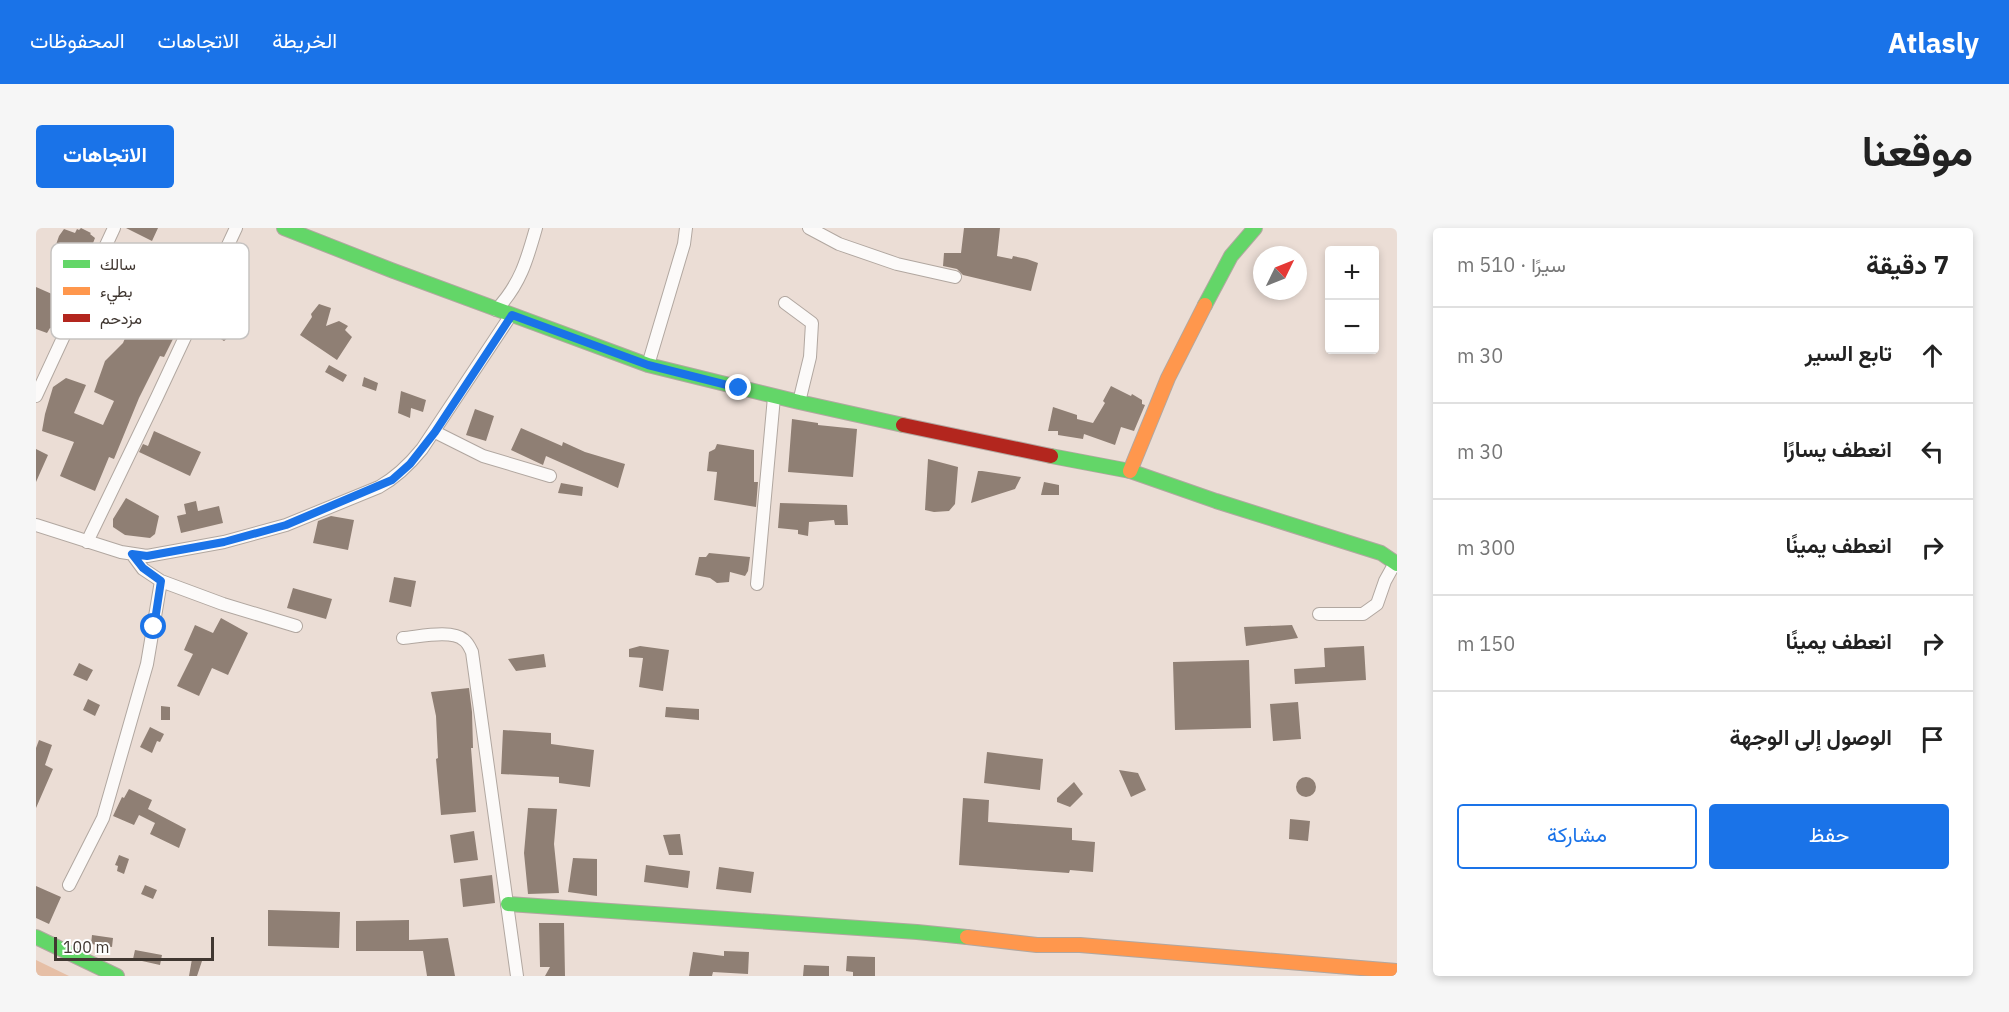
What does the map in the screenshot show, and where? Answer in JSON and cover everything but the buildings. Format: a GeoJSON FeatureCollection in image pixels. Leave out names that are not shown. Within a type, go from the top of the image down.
{"type":"FeatureCollection","features":[{"type":"Feature","properties":{"kind":"main road"},"geometry":{"type":"LineString","coordinates":[[284,228],[648,365],[774,397],[1130,471],[1216,501],[1381,553],[1396,563]]}},
{"type":"Feature","properties":{"kind":"main road"},"geometry":{"type":"LineString","coordinates":[[1130,471],[1168,378],[1219,276],[1231,256],[1255,228]]}},
{"type":"Feature","properties":{"kind":"main road"},"geometry":{"type":"LineString","coordinates":[[1381,553],[1397,548]]}},
{"type":"Feature","properties":{"kind":"main road"},"geometry":{"type":"LineString","coordinates":[[508,904],[906,931],[1038,945],[1080,945],[1397,971]]}},
{"type":"Feature","properties":{"kind":"main road"},"geometry":{"type":"LineString","coordinates":[[36,937],[117,976]]}},
{"type":"Feature","properties":{"kind":"street"},"geometry":{"type":"LineString","coordinates":[[107,243],[114,228]]}},
{"type":"Feature","properties":{"kind":"street"},"geometry":{"type":"LineString","coordinates":[[229,243],[236,228]]}},
{"type":"Feature","properties":{"kind":"street"},"geometry":{"type":"LineString","coordinates":[[496,309],[508,297],[525,267],[536,228]]}},
{"type":"Feature","properties":{"kind":"street"},"geometry":{"type":"LineString","coordinates":[[648,365],[684,244],[686,228]]}},
{"type":"Feature","properties":{"kind":"street"},"geometry":{"type":"LineString","coordinates":[[809,228],[839,243],[897,264],[955,277]]}},
{"type":"Feature","properties":{"kind":"street"},"geometry":{"type":"LineString","coordinates":[[785,303],[812,323],[810,357],[799,402]]}},
{"type":"Feature","properties":{"kind":"street"},"geometry":{"type":"LineString","coordinates":[[36,525],[87,542],[147,556],[224,542],[286,525],[392,480],[410,464],[435,432],[512,315]]}},
{"type":"Feature","properties":{"kind":"street"},"geometry":{"type":"LineString","coordinates":[[36,396],[62,339]]}},
{"type":"Feature","properties":{"kind":"street"},"geometry":{"type":"LineString","coordinates":[[87,542],[184,339]]}},
{"type":"Feature","properties":{"kind":"street"},"geometry":{"type":"LineString","coordinates":[[757,584],[774,397]]}},
{"type":"Feature","properties":{"kind":"street"},"geometry":{"type":"LineString","coordinates":[[435,432],[483,456],[550,476]]}},
{"type":"Feature","properties":{"kind":"street"},"geometry":{"type":"LineString","coordinates":[[132,554],[143,568],[161,581],[223,604],[296,626]]}},
{"type":"Feature","properties":{"kind":"street"},"geometry":{"type":"LineString","coordinates":[[1319,614],[1363,614],[1377,604],[1385,581],[1396,563]]}},
{"type":"Feature","properties":{"kind":"street"},"geometry":{"type":"LineString","coordinates":[[69,885],[103,818],[147,664],[161,581]]}},
{"type":"Feature","properties":{"kind":"street"},"geometry":{"type":"LineString","coordinates":[[403,638],[453,635],[465,640],[472,652],[517,976]]}},
{"type":"Feature","properties":{"kind":"shaded area"},"geometry":{"type":"Polygon","coordinates":[[[36,960],[69,976],[36,976],[36,960]]]}},
{"type":"Feature","properties":{"kind":"traffic: fast"},"geometry":{"type":"LineString","coordinates":[[284,228],[648,365],[903,425]]}},
{"type":"Feature","properties":{"kind":"traffic: fast"},"geometry":{"type":"LineString","coordinates":[[1205,305],[1231,256],[1255,228]]}},
{"type":"Feature","properties":{"kind":"traffic: fast"},"geometry":{"type":"LineString","coordinates":[[1051,456],[1130,471],[1216,501],[1381,553],[1397,564]]}},
{"type":"Feature","properties":{"kind":"traffic: fast"},"geometry":{"type":"LineString","coordinates":[[508,904],[967,937]]}},
{"type":"Feature","properties":{"kind":"traffic: fast"},"geometry":{"type":"LineString","coordinates":[[36,937],[117,976]]}},
{"type":"Feature","properties":{"kind":"traffic: slow"},"geometry":{"type":"LineString","coordinates":[[1130,471],[1168,378],[1205,305]]}},
{"type":"Feature","properties":{"kind":"traffic: slow"},"geometry":{"type":"LineString","coordinates":[[967,937],[1037,945],[1080,945],[1397,971]]}},
{"type":"Feature","properties":{"kind":"traffic: jam"},"geometry":{"type":"LineString","coordinates":[[903,425],[1051,456]]}},
{"type":"Feature","properties":{"kind":"route"},"geometry":{"type":"LineString","coordinates":[[154,627],[161,581],[143,568],[132,554],[147,556],[224,542],[286,525],[392,480],[410,464],[435,432],[512,315],[648,365],[739,388]]}}]}
